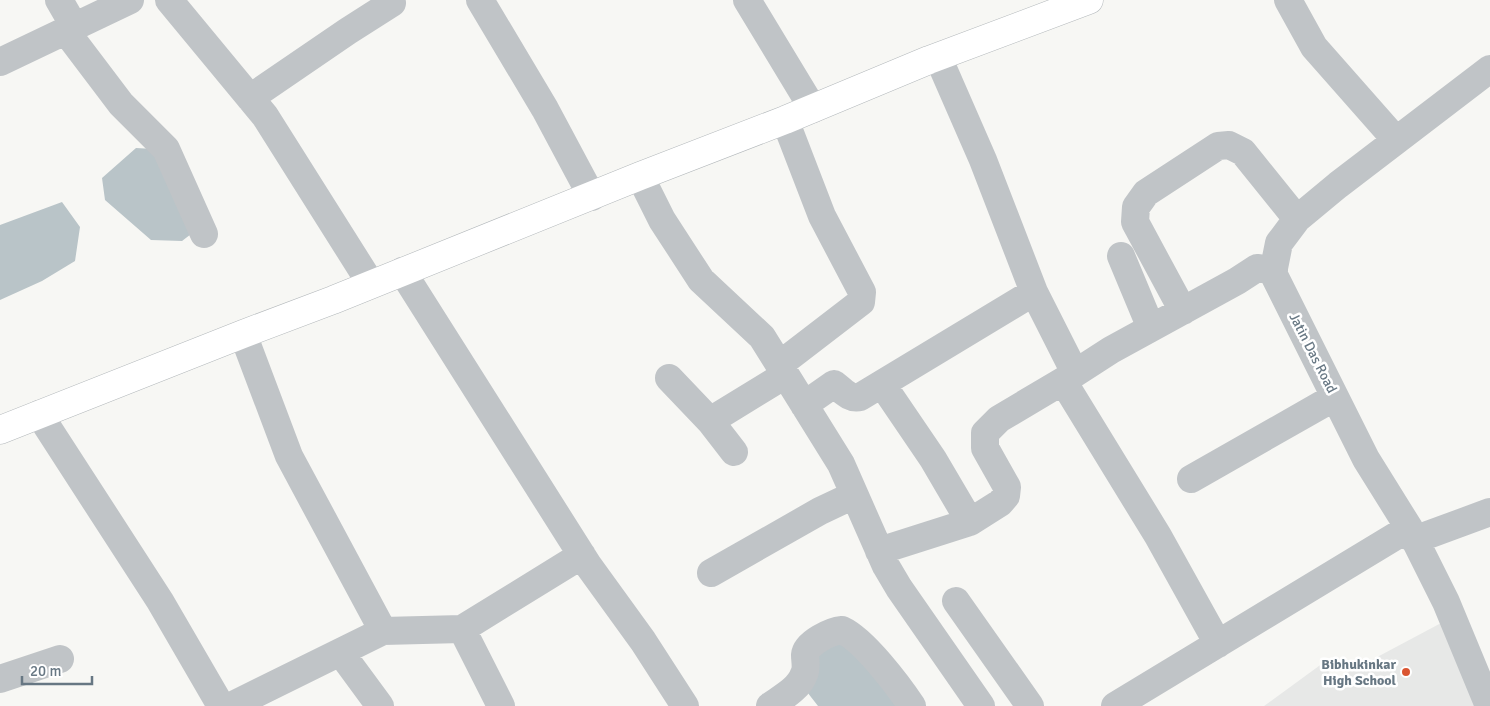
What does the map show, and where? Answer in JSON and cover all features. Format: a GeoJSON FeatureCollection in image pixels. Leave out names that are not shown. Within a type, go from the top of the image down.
{"type":"FeatureCollection","features":[{"type":"Feature","properties":{"kind":"main road"},"geometry":{"type":"LineString","coordinates":[[0,430],[333,300],[640,176],[813,109],[938,57],[1089,0]]}},
{"type":"Feature","properties":{"kind":"street"},"geometry":{"type":"LineString","coordinates":[[59,0],[70,28],[121,104],[166,149],[204,234]]}},
{"type":"Feature","properties":{"kind":"street"},"geometry":{"type":"LineString","coordinates":[[0,62],[130,0]]}},
{"type":"Feature","properties":{"kind":"street"},"geometry":{"type":"LineString","coordinates":[[169,0],[265,116],[371,284]]}},
{"type":"Feature","properties":{"kind":"street"},"geometry":{"type":"LineString","coordinates":[[480,0],[545,109],[592,197]]}},
{"type":"Feature","properties":{"kind":"street"},"geometry":{"type":"LineString","coordinates":[[747,0],[813,109]]}},
{"type":"Feature","properties":{"kind":"street"},"geometry":{"type":"LineString","coordinates":[[1288,0],[1314,47],[1396,140]]}},
{"type":"Feature","properties":{"kind":"street"},"geometry":{"type":"LineString","coordinates":[[250,98],[392,3]]}},
{"type":"Feature","properties":{"kind":"street"},"geometry":{"type":"LineString","coordinates":[[938,57],[983,160],[1069,377],[1218,644]]}},
{"type":"Feature","properties":{"kind":"street"},"geometry":{"type":"LineString","coordinates":[[879,551],[970,522],[1000,503],[1006,496],[1007,487],[985,448],[985,433],[998,419],[1111,350],[1237,281],[1257,268],[1274,270],[1280,243],[1298,219],[1338,185],[1490,69]]}},
{"type":"Feature","properties":{"kind":"street"},"geometry":{"type":"LineString","coordinates":[[710,422],[782,370],[860,302],[862,292],[822,216],[785,120]]}},
{"type":"Feature","properties":{"kind":"street"},"geometry":{"type":"LineString","coordinates":[[1183,311],[1135,222],[1136,207],[1146,193],[1218,146],[1229,145],[1243,152],[1298,219]]}},
{"type":"Feature","properties":{"kind":"street"},"geometry":{"type":"LineString","coordinates":[[640,176],[662,220],[701,280],[762,337],[841,464],[886,566],[899,588],[981,706]]}},
{"type":"Feature","properties":{"kind":"street"},"geometry":{"type":"LineString","coordinates":[[1121,256],[1151,328]]}},
{"type":"Feature","properties":{"kind":"street","name":"Jatin Das Road"},"geometry":{"type":"LineString","coordinates":[[1274,270],[1273,273],[1366,459],[1412,534],[1446,602],[1489,706]]}},
{"type":"Feature","properties":{"kind":"street"},"geometry":{"type":"LineString","coordinates":[[402,271],[582,555],[643,641],[685,706]]}},
{"type":"Feature","properties":{"kind":"street"},"geometry":{"type":"LineString","coordinates":[[804,405],[834,384],[855,398],[860,397],[1034,292]]}},
{"type":"Feature","properties":{"kind":"street"},"geometry":{"type":"LineString","coordinates":[[243,334],[289,456],[383,631]]}},
{"type":"Feature","properties":{"kind":"street"},"geometry":{"type":"LineString","coordinates":[[669,378],[710,422],[734,452]]}},
{"type":"Feature","properties":{"kind":"street"},"geometry":{"type":"LineString","coordinates":[[882,384],[933,460],[970,522]]}},
{"type":"Feature","properties":{"kind":"street"},"geometry":{"type":"LineString","coordinates":[[1191,479],[1335,397]]}},
{"type":"Feature","properties":{"kind":"street"},"geometry":{"type":"LineString","coordinates":[[38,414],[160,601],[221,706]]}},
{"type":"Feature","properties":{"kind":"street"},"geometry":{"type":"LineString","coordinates":[[711,573],[820,511],[854,495]]}},
{"type":"Feature","properties":{"kind":"street"},"geometry":{"type":"LineString","coordinates":[[1129,702],[1218,644],[1412,534],[1490,512]]}},
{"type":"Feature","properties":{"kind":"street"},"geometry":{"type":"LineString","coordinates":[[231,706],[383,631],[462,629],[582,555]]}},
{"type":"Feature","properties":{"kind":"street"},"geometry":{"type":"LineString","coordinates":[[956,601],[1030,706]]}},
{"type":"Feature","properties":{"kind":"street"},"geometry":{"type":"LineString","coordinates":[[462,629],[501,706]]}},
{"type":"Feature","properties":{"kind":"street"},"geometry":{"type":"LineString","coordinates":[[770,706],[796,686],[804,674],[807,648],[827,634],[842,630],[852,634],[912,706]]}},
{"type":"Feature","properties":{"kind":"street"},"geometry":{"type":"LineString","coordinates":[[341,653],[380,706]]}},
{"type":"Feature","properties":{"kind":"street"},"geometry":{"type":"LineString","coordinates":[[0,679],[60,658]]}},
{"type":"Feature","properties":{"kind":"shaded area"},"geometry":{"type":"Polygon","coordinates":[[[136,148],[154,149],[195,231],[182,241],[151,240],[105,200],[102,178],[136,148]]]}},
{"type":"Feature","properties":{"kind":"shaded area"},"geometry":{"type":"Polygon","coordinates":[[[62,202],[80,227],[75,261],[42,281],[0,300],[0,225],[62,202]]]}},
{"type":"Feature","properties":{"kind":"shaded area","name":"Bibhukinkar High School"},"geometry":{"type":"Polygon","coordinates":[[[1443,622],[1478,706],[1264,706],[1323,663],[1334,680],[1443,622]]]}},
{"type":"Feature","properties":{"kind":"shaded area"},"geometry":{"type":"Polygon","coordinates":[[[827,625],[904,706],[818,706],[804,688],[793,647],[827,625]]]}},
{"type":"Feature","properties":{"kind":"place","name":"Bibhukinkar High School"},"geometry":{"type":"Point","coordinates":[1406,672]}}]}
